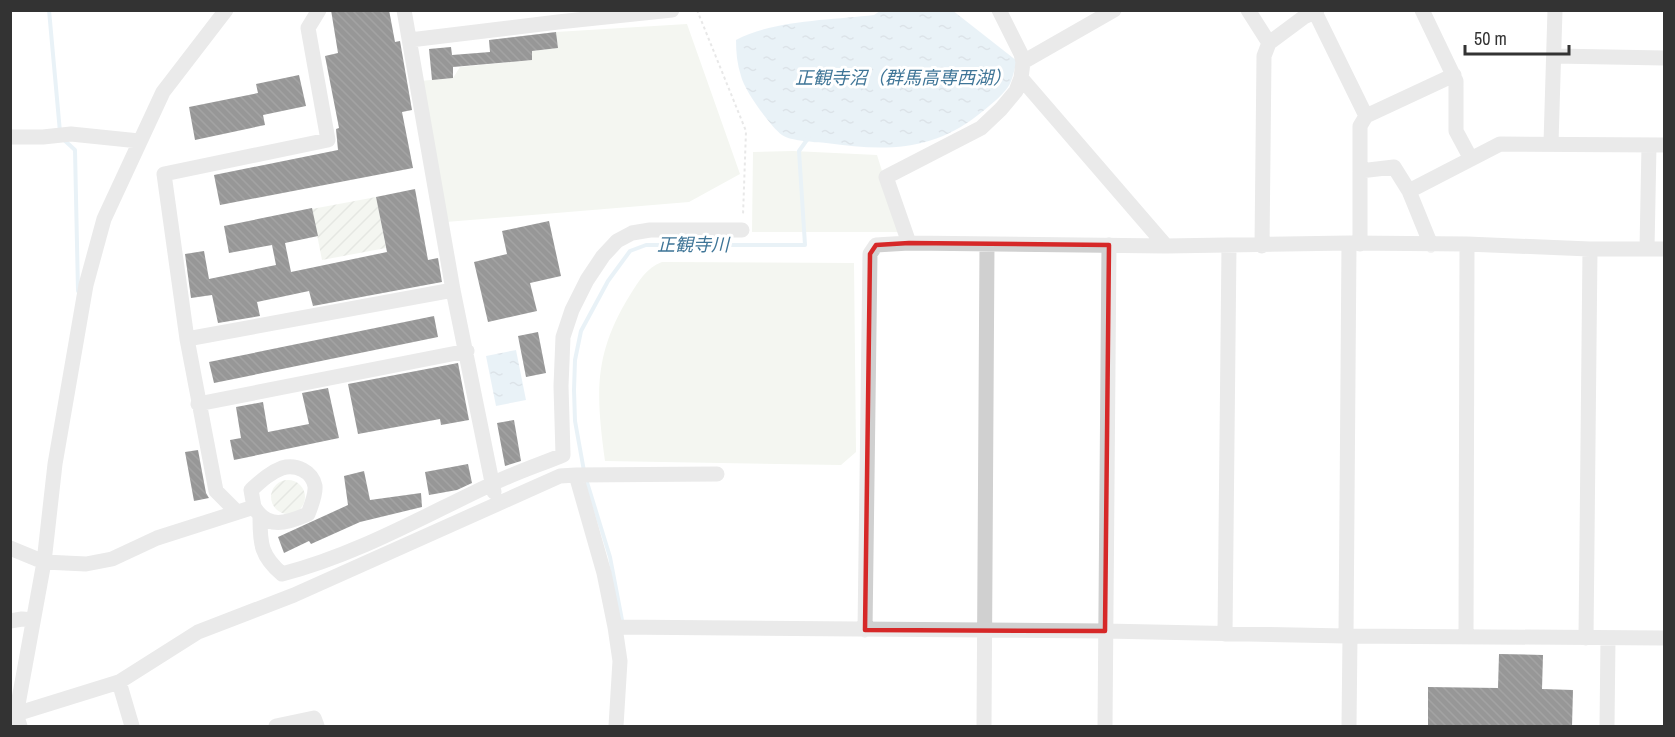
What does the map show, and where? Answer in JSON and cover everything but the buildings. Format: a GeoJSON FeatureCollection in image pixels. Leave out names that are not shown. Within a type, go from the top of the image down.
{"type":"FeatureCollection","features":[{"type":"Feature","properties":{"kind":"street"},"geometry":{"type":"LineString","coordinates":[[17,722],[44,562],[55,464],[86,285],[104,219],[163,92],[226,10]]}},
{"type":"Feature","properties":{"kind":"street"},"geometry":{"type":"LineString","coordinates":[[237,512],[216,491],[187,339],[164,174],[328,140],[308,28],[319,10]]}},
{"type":"Feature","properties":{"kind":"street"},"geometry":{"type":"LineString","coordinates":[[404,10],[453,290],[497,504]]}},
{"type":"Feature","properties":{"kind":"street"},"geometry":{"type":"LineString","coordinates":[[410,40],[557,16],[672,10]]}},
{"type":"Feature","properties":{"kind":"street"},"geometry":{"type":"LineString","coordinates":[[909,243],[886,177],[981,128],[1016,91],[1022,78],[1021,54],[999,10]]}},
{"type":"Feature","properties":{"kind":"street"},"geometry":{"type":"LineString","coordinates":[[1023,62],[1114,10]]}},
{"type":"Feature","properties":{"kind":"street"},"geometry":{"type":"LineString","coordinates":[[1248,10],[1269,43]]}},
{"type":"Feature","properties":{"kind":"street"},"geometry":{"type":"LineString","coordinates":[[1422,10],[1456,81],[1456,131],[1471,159]]}},
{"type":"Feature","properties":{"kind":"street"},"geometry":{"type":"LineString","coordinates":[[1551,143],[1555,10]]}},
{"type":"Feature","properties":{"kind":"street"},"geometry":{"type":"LineString","coordinates":[[1262,246],[1264,56],[1269,43],[1316,11],[1366,117]]}},
{"type":"Feature","properties":{"kind":"street"},"geometry":{"type":"LineString","coordinates":[[1555,56],[1665,58]]}},
{"type":"Feature","properties":{"kind":"street"},"geometry":{"type":"LineString","coordinates":[[1349,726],[1348,636],[1354,243],[1360,171],[1360,126],[1366,117],[1454,75]]}},
{"type":"Feature","properties":{"kind":"street"},"geometry":{"type":"LineString","coordinates":[[1022,78],[1166,246]]}},
{"type":"Feature","properties":{"kind":"street"},"geometry":{"type":"LineString","coordinates":[[10,137],[71,134],[139,141]]}},
{"type":"Feature","properties":{"kind":"street"},"geometry":{"type":"LineString","coordinates":[[1409,191],[1500,144],[1665,145]]}},
{"type":"Feature","properties":{"kind":"street"},"geometry":{"type":"LineString","coordinates":[[1647,249],[1649,145]]}},
{"type":"Feature","properties":{"kind":"street"},"geometry":{"type":"LineString","coordinates":[[1360,171],[1394,167],[1409,191],[1431,245]]}},
{"type":"Feature","properties":{"kind":"street"},"geometry":{"type":"LineString","coordinates":[[10,548],[44,562],[86,564],[112,559],[157,538],[237,512],[257,513],[260,544],[274,567],[282,574],[312,566],[401,529],[492,484],[563,455],[561,386],[563,338],[572,310],[587,280],[603,256],[617,241],[632,233],[650,230],[742,230]]}},
{"type":"Feature","properties":{"kind":"street"},"geometry":{"type":"LineString","coordinates":[[865,630],[870,254],[876,245],[909,243],[1262,246],[1354,243],[1665,249]]}},
{"type":"Feature","properties":{"kind":"street"},"geometry":{"type":"LineString","coordinates":[[984,726],[987,244]]}},
{"type":"Feature","properties":{"kind":"street"},"geometry":{"type":"LineString","coordinates":[[1466,637],[1467,244]]}},
{"type":"Feature","properties":{"kind":"street"},"geometry":{"type":"LineString","coordinates":[[1105,726],[1109,245]]}},
{"type":"Feature","properties":{"kind":"street"},"geometry":{"type":"LineString","coordinates":[[1225,634],[1229,245]]}},
{"type":"Feature","properties":{"kind":"street"},"geometry":{"type":"LineString","coordinates":[[1586,638],[1590,249]]}},
{"type":"Feature","properties":{"kind":"street"},"geometry":{"type":"LineString","coordinates":[[187,339],[453,290]]}},
{"type":"Feature","properties":{"kind":"street"},"geometry":{"type":"LineString","coordinates":[[198,404],[466,351]]}},
{"type":"Feature","properties":{"kind":"street"},"geometry":{"type":"LineString","coordinates":[[17,722],[119,682],[198,632],[294,595],[560,476],[717,474]]}},
{"type":"Feature","properties":{"kind":"street"},"geometry":{"type":"LineString","coordinates":[[576,475],[604,573],[615,627],[620,661],[616,726]]}},
{"type":"Feature","properties":{"kind":"street"},"geometry":{"type":"LineString","coordinates":[[10,621],[33,620]]}},
{"type":"Feature","properties":{"kind":"street"},"geometry":{"type":"LineString","coordinates":[[615,627],[1665,638]]}},
{"type":"Feature","properties":{"kind":"street"},"geometry":{"type":"LineString","coordinates":[[1606,726],[1608,638]]}},
{"type":"Feature","properties":{"kind":"street"},"geometry":{"type":"LineString","coordinates":[[119,682],[132,726]]}},
{"type":"Feature","properties":{"kind":"street"},"geometry":{"type":"LineString","coordinates":[[276,726],[314,718],[317,726]]}},
{"type":"Feature","properties":{"kind":"path"},"geometry":{"type":"LineString","coordinates":[[697,10],[746,131],[742,230]]}},
{"type":"Feature","properties":{"kind":"highlighted area"},"geometry":{"type":"Polygon","coordinates":[[[909,243],[1109,245],[1105,631],[865,630],[870,254],[876,245],[909,243]]]}},
{"type":"Feature","properties":{"kind":"shaded area"},"geometry":{"type":"Polygon","coordinates":[[[687,24],[740,174],[689,202],[446,222],[420,81],[453,78],[460,67],[532,60],[532,51],[558,48],[556,32],[687,24]]]}},
{"type":"Feature","properties":{"kind":"shaded area"},"geometry":{"type":"Polygon","coordinates":[[[793,151],[877,155],[901,232],[752,232],[753,152],[793,151]]]}},
{"type":"Feature","properties":{"kind":"shaded area"},"geometry":{"type":"Polygon","coordinates":[[[376,197],[386,248],[322,260],[312,209],[376,197]]]}},
{"type":"Feature","properties":{"kind":"shaded area"},"geometry":{"type":"Polygon","coordinates":[[[662,262],[854,263],[856,452],[841,465],[605,461],[599,395],[603,356],[609,337],[630,295],[647,271],[662,262]]]}},
{"type":"Feature","properties":{"kind":"shaded area"},"geometry":{"type":"Polygon","coordinates":[[[288,480],[300,485],[305,497],[300,509],[288,514],[276,509],[271,497],[276,485],[288,480]]]}},
{"type":"Feature","properties":{"kind":"water","name":"正観寺沼（群馬高専西湖）"},"geometry":{"type":"Polygon","coordinates":[[[952,10],[1017,61],[1010,84],[1005,91],[978,115],[943,136],[906,146],[887,147],[791,139],[782,135],[771,124],[743,82],[737,58],[736,40],[751,33],[804,22],[874,15],[880,11],[952,10]]]}},
{"type":"Feature","properties":{"kind":"water"},"geometry":{"type":"Polygon","coordinates":[[[516,350],[526,400],[496,406],[486,356],[516,350]]]}},
{"type":"Feature","properties":{"kind":"waterway"},"geometry":{"type":"LineString","coordinates":[[49,10],[60,132]]}},
{"type":"Feature","properties":{"kind":"waterway","name":"正観寺川"},"geometry":{"type":"LineString","coordinates":[[584,471],[575,421],[575,360],[581,331],[608,281],[630,251],[646,245],[805,245],[799,151],[809,137]]}},
{"type":"Feature","properties":{"kind":"waterway"},"geometry":{"type":"LineString","coordinates":[[63,139],[75,150],[78,291]]}},
{"type":"Feature","properties":{"kind":"waterway","name":"正観寺川"},"geometry":{"type":"LineString","coordinates":[[586,479],[610,557],[622,620]]}}]}
